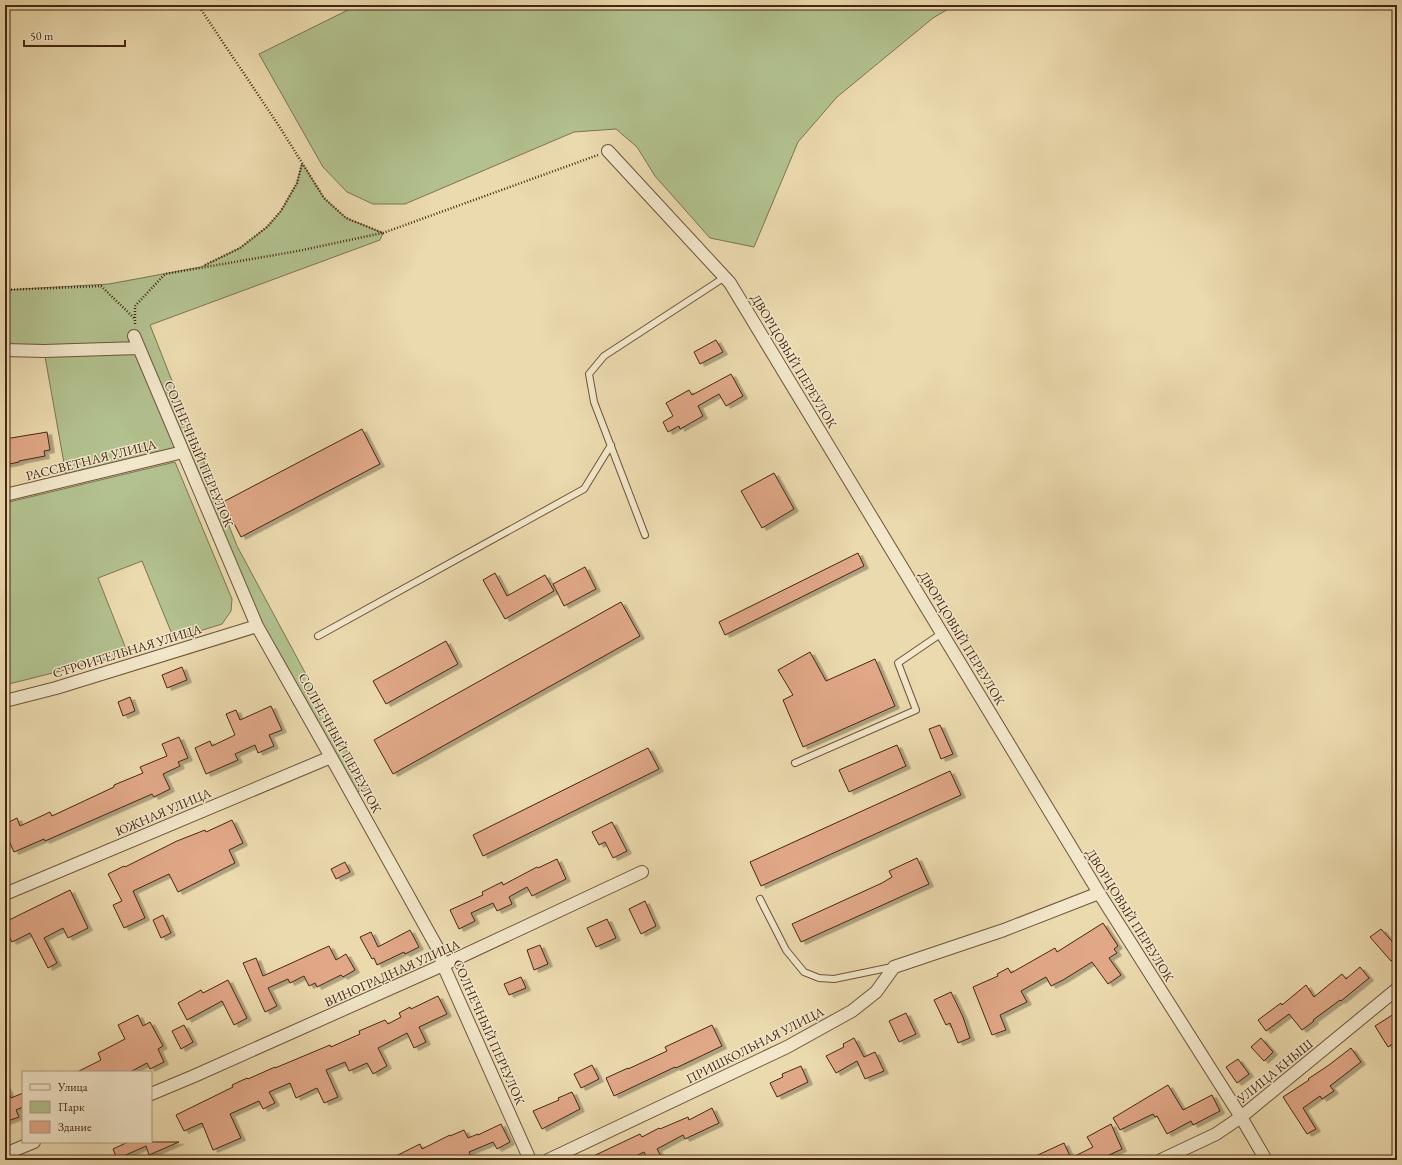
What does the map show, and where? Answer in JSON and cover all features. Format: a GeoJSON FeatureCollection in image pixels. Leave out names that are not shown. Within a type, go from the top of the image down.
{"type":"FeatureCollection","features":[{"type":"Feature","properties":{"kind":"street","name":"ДВОРЦОВЫЙ ПЕРЕУЛОК"},"geometry":{"type":"LineString","coordinates":[[608,151],[730,282],[1099,893],[1241,1117],[1266,1160]]}},
{"type":"Feature","properties":{"kind":"street","name":"СОЛНЕЧНЫЙ ПЕРЕУЛОК"},"geometry":{"type":"LineString","coordinates":[[134,336],[257,626],[332,757],[438,949],[443,965],[530,1160]]}},
{"type":"Feature","properties":{"kind":"street"},"geometry":{"type":"LineString","coordinates":[[5,350],[44,351],[139,348]]}},
{"type":"Feature","properties":{"kind":"street","name":"РАССВЕТНАЯ УЛИЦА"},"geometry":{"type":"LineString","coordinates":[[5,495],[183,452]]}},
{"type":"Feature","properties":{"kind":"street","name":"СТРОИТЕЛЬНАЯ УЛИЦА"},"geometry":{"type":"LineString","coordinates":[[5,701],[56,688],[257,626]]}},
{"type":"Feature","properties":{"kind":"street","name":"ЮЖНАЯ УЛИЦА"},"geometry":{"type":"LineString","coordinates":[[5,894],[332,757]]}},
{"type":"Feature","properties":{"kind":"street","name":"ВИНОГРАДНАЯ УЛИЦА"},"geometry":{"type":"LineString","coordinates":[[152,1094],[443,965],[642,872]]}},
{"type":"Feature","properties":{"kind":"street"},"geometry":{"type":"LineString","coordinates":[[894,967],[1004,930],[1099,893]]}},
{"type":"Feature","properties":{"kind":"street","name":"ПРИШКОЛЬНАЯ УЛИЦА"},"geometry":{"type":"LineString","coordinates":[[548,1160],[787,1047],[852,1011],[876,992],[894,967]]}},
{"type":"Feature","properties":{"kind":"street","name":"УЛИЦА КНЫШ"},"geometry":{"type":"LineString","coordinates":[[1161,1160],[1216,1134],[1241,1117],[1397,989]]}},
{"type":"Feature","properties":{"kind":"street"},"geometry":{"type":"LineString","coordinates":[[5,1154],[32,1143]]}},
{"type":"Feature","properties":{"kind":"lane"},"geometry":{"type":"LineString","coordinates":[[645,535],[594,402],[589,374],[604,356],[725,277]]}},
{"type":"Feature","properties":{"kind":"lane"},"geometry":{"type":"LineString","coordinates":[[318,636],[584,489],[611,445]]}},
{"type":"Feature","properties":{"kind":"lane"},"geometry":{"type":"LineString","coordinates":[[795,763],[916,710],[898,663],[942,633]]}},
{"type":"Feature","properties":{"kind":"lane"},"geometry":{"type":"LineString","coordinates":[[760,899],[786,950],[804,972],[819,978],[834,979],[894,967]]}},
{"type":"Feature","properties":{"kind":"path"},"geometry":{"type":"LineString","coordinates":[[198,5],[279,126],[324,198],[346,218],[383,233]]}},
{"type":"Feature","properties":{"kind":"path"},"geometry":{"type":"LineString","coordinates":[[134,336],[135,306],[165,274],[298,251],[383,233],[608,151]]}},
{"type":"Feature","properties":{"kind":"path"},"geometry":{"type":"LineString","coordinates":[[201,267],[240,248],[267,227],[281,211],[297,183],[302,163]]}},
{"type":"Feature","properties":{"kind":"path"},"geometry":{"type":"LineString","coordinates":[[5,290],[101,286],[135,318]]}},
{"type":"Feature","properties":{"kind":"green space"},"geometry":{"type":"Polygon","coordinates":[[[358,5],[955,5],[933,18],[837,97],[798,142],[754,247],[710,238],[655,176],[637,147],[616,129],[574,132],[405,204],[373,204],[347,192],[323,167],[259,54],[358,5]]]}},
{"type":"Feature","properties":{"kind":"green space"},"geometry":{"type":"Polygon","coordinates":[[[302,163],[324,198],[346,218],[383,233],[380,240],[150,325],[237,546],[367,788],[352,794],[257,626],[183,453],[67,480],[44,351],[5,350],[5,290],[109,284],[201,267],[240,248],[267,227],[281,211],[297,183],[302,163]]]}},
{"type":"Feature","properties":{"kind":"green space"},"geometry":{"type":"Polygon","coordinates":[[[175,462],[232,599],[231,611],[222,624],[174,639],[142,561],[98,578],[128,654],[9,684],[5,671],[5,503],[175,462]]]}},
{"type":"Feature","properties":{"kind":"building"},"geometry":{"type":"Polygon","coordinates":[[[716,340],[723,352],[700,364],[694,352],[716,340]]]}},
{"type":"Feature","properties":{"kind":"building"},"geometry":{"type":"Polygon","coordinates":[[[731,374],[743,396],[726,406],[719,394],[698,406],[703,416],[680,429],[679,426],[668,432],[663,422],[673,416],[666,403],[689,390],[692,395],[731,374]]]}},
{"type":"Feature","properties":{"kind":"building"},"geometry":{"type":"Polygon","coordinates":[[[362,429],[380,464],[241,537],[223,502],[362,429]]]}},
{"type":"Feature","properties":{"kind":"building"},"geometry":{"type":"Polygon","coordinates":[[[47,432],[50,450],[44,451],[45,456],[5,465],[5,439],[47,432]]]}},
{"type":"Feature","properties":{"kind":"building"},"geometry":{"type":"Polygon","coordinates":[[[774,473],[794,509],[762,528],[741,491],[774,473]]]}},
{"type":"Feature","properties":{"kind":"building"},"geometry":{"type":"Polygon","coordinates":[[[858,553],[864,566],[725,635],[719,622],[858,553]]]}},
{"type":"Feature","properties":{"kind":"building"},"geometry":{"type":"Polygon","coordinates":[[[585,567],[596,589],[564,606],[553,584],[585,567]]]}},
{"type":"Feature","properties":{"kind":"building"},"geometry":{"type":"Polygon","coordinates":[[[495,573],[507,596],[545,575],[554,591],[505,619],[483,580],[495,573]]]}},
{"type":"Feature","properties":{"kind":"building"},"geometry":{"type":"Polygon","coordinates":[[[621,602],[640,636],[393,774],[374,740],[621,602]]]}},
{"type":"Feature","properties":{"kind":"building"},"geometry":{"type":"Polygon","coordinates":[[[446,641],[458,664],[386,704],[373,681],[446,641]]]}},
{"type":"Feature","properties":{"kind":"building"},"geometry":{"type":"Polygon","coordinates":[[[810,652],[826,681],[875,659],[895,706],[803,747],[783,700],[793,695],[778,670],[810,652]]]}},
{"type":"Feature","properties":{"kind":"building"},"geometry":{"type":"Polygon","coordinates":[[[182,667],[187,680],[167,688],[162,675],[182,667]]]}},
{"type":"Feature","properties":{"kind":"building"},"geometry":{"type":"Polygon","coordinates":[[[130,697],[135,711],[123,716],[118,702],[130,697]]]}},
{"type":"Feature","properties":{"kind":"building"},"geometry":{"type":"Polygon","coordinates":[[[271,706],[282,730],[269,735],[274,746],[258,753],[255,745],[235,754],[238,760],[206,774],[195,748],[210,741],[212,746],[235,735],[226,714],[236,710],[240,720],[271,706]]]}},
{"type":"Feature","properties":{"kind":"building"},"geometry":{"type":"Polygon","coordinates":[[[940,725],[953,754],[941,759],[929,729],[940,725]]]}},
{"type":"Feature","properties":{"kind":"building"},"geometry":{"type":"Polygon","coordinates":[[[179,737],[188,758],[178,762],[180,766],[163,774],[170,789],[154,797],[152,794],[45,841],[44,839],[14,852],[5,832],[5,824],[17,818],[20,826],[50,812],[52,816],[114,787],[114,785],[143,773],[140,767],[167,756],[162,744],[179,737]]]}},
{"type":"Feature","properties":{"kind":"building"},"geometry":{"type":"Polygon","coordinates":[[[897,745],[906,766],[849,792],[839,770],[897,745]]]}},
{"type":"Feature","properties":{"kind":"building"},"geometry":{"type":"Polygon","coordinates":[[[648,748],[659,769],[483,856],[473,835],[648,748]]]}},
{"type":"Feature","properties":{"kind":"building"},"geometry":{"type":"Polygon","coordinates":[[[950,771],[961,795],[761,886],[750,862],[950,771]]]}},
{"type":"Feature","properties":{"kind":"building"},"geometry":{"type":"Polygon","coordinates":[[[232,820],[243,843],[229,850],[235,863],[178,892],[169,874],[133,891],[145,918],[124,928],[113,905],[122,901],[108,874],[177,841],[205,830],[206,832],[232,820]]]}},
{"type":"Feature","properties":{"kind":"building"},"geometry":{"type":"Polygon","coordinates":[[[612,822],[627,851],[613,858],[605,842],[599,845],[592,832],[612,822]]]}},
{"type":"Feature","properties":{"kind":"building"},"geometry":{"type":"Polygon","coordinates":[[[917,858],[929,884],[801,942],[792,924],[882,883],[892,877],[889,871],[917,858]]]}},
{"type":"Feature","properties":{"kind":"building"},"geometry":{"type":"Polygon","coordinates":[[[557,859],[566,879],[532,896],[527,887],[509,897],[512,904],[497,911],[493,903],[471,913],[475,921],[459,929],[450,910],[483,895],[482,892],[502,882],[503,885],[537,867],[538,868],[557,859]]]}},
{"type":"Feature","properties":{"kind":"building"},"geometry":{"type":"Polygon","coordinates":[[[345,862],[350,872],[336,879],[331,869],[345,862]]]}},
{"type":"Feature","properties":{"kind":"building"},"geometry":{"type":"Polygon","coordinates":[[[70,890],[88,928],[68,938],[63,928],[44,938],[57,963],[48,968],[30,933],[12,942],[5,928],[5,922],[70,890]]]}},
{"type":"Feature","properties":{"kind":"building"},"geometry":{"type":"Polygon","coordinates":[[[645,901],[656,926],[641,934],[629,909],[645,901]]]}},
{"type":"Feature","properties":{"kind":"building"},"geometry":{"type":"Polygon","coordinates":[[[163,915],[171,933],[161,938],[153,920],[163,915]]]}},
{"type":"Feature","properties":{"kind":"building"},"geometry":{"type":"Polygon","coordinates":[[[607,919],[616,938],[596,947],[587,928],[607,919]]]}},
{"type":"Feature","properties":{"kind":"building"},"geometry":{"type":"Polygon","coordinates":[[[1103,923],[1118,946],[1114,949],[1117,953],[1109,958],[1121,975],[1108,984],[1092,962],[1051,986],[1046,977],[1021,991],[1027,1002],[1000,1015],[1006,1030],[992,1035],[973,987],[998,976],[997,974],[1008,968],[1011,973],[1055,948],[1057,952],[1103,923]]]}},
{"type":"Feature","properties":{"kind":"building"},"geometry":{"type":"Polygon","coordinates":[[[1381,929],[1397,947],[1397,956],[1391,961],[1370,937],[1381,929]]]}},
{"type":"Feature","properties":{"kind":"building"},"geometry":{"type":"Polygon","coordinates":[[[410,930],[419,947],[405,954],[404,952],[377,965],[360,937],[371,932],[378,947],[410,930]]]}},
{"type":"Feature","properties":{"kind":"building"},"geometry":{"type":"Polygon","coordinates":[[[540,945],[548,964],[534,970],[527,950],[540,945]]]}},
{"type":"Feature","properties":{"kind":"building"},"geometry":{"type":"Polygon","coordinates":[[[329,946],[336,960],[346,954],[355,970],[343,977],[341,975],[317,987],[315,983],[309,986],[304,976],[290,983],[288,979],[268,988],[277,1006],[265,1012],[243,963],[256,958],[263,976],[329,946]]]}},
{"type":"Feature","properties":{"kind":"building"},"geometry":{"type":"Polygon","coordinates":[[[1360,967],[1369,978],[1302,1030],[1289,1014],[1266,1031],[1258,1020],[1281,1003],[1282,1005],[1306,985],[1314,997],[1342,974],[1346,979],[1360,967]]]}},
{"type":"Feature","properties":{"kind":"building"},"geometry":{"type":"Polygon","coordinates":[[[521,977],[526,988],[509,995],[504,984],[521,977]]]}},
{"type":"Feature","properties":{"kind":"building"},"geometry":{"type":"Polygon","coordinates":[[[228,980],[247,1018],[234,1025],[222,1001],[187,1020],[178,1003],[201,990],[203,993],[228,980]]]}},
{"type":"Feature","properties":{"kind":"building"},"geometry":{"type":"Polygon","coordinates":[[[951,992],[963,1017],[970,1038],[958,1043],[950,1023],[946,1025],[934,1000],[951,992]]]}},
{"type":"Feature","properties":{"kind":"building"},"geometry":{"type":"Polygon","coordinates":[[[438,996],[447,1014],[419,1027],[426,1042],[414,1048],[407,1033],[378,1048],[387,1066],[373,1074],[367,1063],[349,1071],[345,1062],[326,1070],[338,1097],[324,1103],[317,1088],[296,1098],[290,1083],[269,1092],[275,1103],[263,1109],[259,1101],[230,1114],[241,1138],[213,1150],[202,1123],[184,1131],[176,1115],[233,1087],[232,1085],[247,1078],[248,1079],[330,1045],[331,1047],[360,1034],[359,1031],[385,1020],[388,1024],[401,1017],[399,1013],[438,996]]]}},
{"type":"Feature","properties":{"kind":"building"},"geometry":{"type":"Polygon","coordinates":[[[1397,1012],[1397,1041],[1388,1047],[1375,1026],[1397,1012]]]}},
{"type":"Feature","properties":{"kind":"building"},"geometry":{"type":"Polygon","coordinates":[[[906,1013],[916,1034],[899,1042],[889,1021],[906,1013]]]}},
{"type":"Feature","properties":{"kind":"building"},"geometry":{"type":"Polygon","coordinates":[[[138,1015],[143,1026],[150,1022],[163,1046],[158,1049],[164,1062],[150,1069],[147,1063],[132,1071],[79,1071],[101,1060],[98,1053],[125,1039],[118,1025],[138,1015]]]}},
{"type":"Feature","properties":{"kind":"building"},"geometry":{"type":"Polygon","coordinates":[[[184,1025],[193,1042],[181,1049],[172,1031],[184,1025]]]}},
{"type":"Feature","properties":{"kind":"building"},"geometry":{"type":"Polygon","coordinates":[[[712,1025],[722,1046],[614,1096],[606,1078],[667,1051],[665,1047],[712,1025]]]}},
{"type":"Feature","properties":{"kind":"building"},"geometry":{"type":"Polygon","coordinates":[[[854,1038],[864,1057],[875,1052],[884,1071],[865,1079],[857,1061],[836,1073],[826,1056],[844,1047],[843,1044],[854,1038]]]}},
{"type":"Feature","properties":{"kind":"building"},"geometry":{"type":"Polygon","coordinates":[[[1261,1038],[1273,1052],[1264,1061],[1251,1047],[1261,1038]]]}},
{"type":"Feature","properties":{"kind":"building"},"geometry":{"type":"Polygon","coordinates":[[[1351,1048],[1361,1062],[1330,1086],[1334,1091],[1322,1099],[1320,1096],[1303,1108],[1316,1129],[1307,1134],[1283,1097],[1309,1080],[1308,1079],[1351,1048]]]}},
{"type":"Feature","properties":{"kind":"building"},"geometry":{"type":"Polygon","coordinates":[[[1238,1059],[1249,1074],[1237,1083],[1226,1067],[1238,1059]]]}},
{"type":"Feature","properties":{"kind":"building"},"geometry":{"type":"Polygon","coordinates":[[[592,1065],[599,1079],[581,1088],[574,1074],[592,1065]]]}},
{"type":"Feature","properties":{"kind":"building"},"geometry":{"type":"Polygon","coordinates":[[[801,1066],[808,1082],[777,1097],[770,1083],[783,1077],[782,1074],[801,1066]]]}},
{"type":"Feature","properties":{"kind":"building"},"geometry":{"type":"Polygon","coordinates":[[[5,1084],[11,1098],[22,1093],[22,1107],[16,1110],[19,1117],[5,1122],[5,1084]]]}},
{"type":"Feature","properties":{"kind":"building"},"geometry":{"type":"Polygon","coordinates":[[[1168,1085],[1183,1110],[1212,1095],[1220,1111],[1193,1125],[1191,1121],[1167,1134],[1157,1116],[1155,1117],[1153,1114],[1120,1130],[1113,1118],[1168,1085]]]}},
{"type":"Feature","properties":{"kind":"building"},"geometry":{"type":"Polygon","coordinates":[[[572,1092],[580,1109],[542,1129],[533,1111],[559,1100],[558,1098],[572,1092]]]}},
{"type":"Feature","properties":{"kind":"building"},"geometry":{"type":"Polygon","coordinates":[[[712,1108],[719,1123],[685,1139],[683,1135],[657,1149],[663,1160],[648,1160],[644,1152],[628,1160],[585,1160],[640,1134],[642,1137],[659,1128],[660,1129],[688,1117],[689,1120],[712,1108]]]}},
{"type":"Feature","properties":{"kind":"building"},"geometry":{"type":"Polygon","coordinates":[[[501,1124],[510,1142],[497,1149],[493,1142],[469,1152],[473,1160],[388,1160],[420,1144],[422,1149],[450,1135],[464,1130],[468,1138],[501,1124]]]}},
{"type":"Feature","properties":{"kind":"building"},"geometry":{"type":"Polygon","coordinates":[[[1111,1124],[1122,1149],[1107,1157],[1099,1160],[1027,1160],[1064,1143],[1071,1158],[1093,1147],[1087,1137],[1111,1124]]]}},
{"type":"Feature","properties":{"kind":"building"},"geometry":{"type":"Polygon","coordinates":[[[179,1142],[149,1155],[146,1146],[117,1159],[113,1149],[126,1143],[179,1142]]]}}]}
